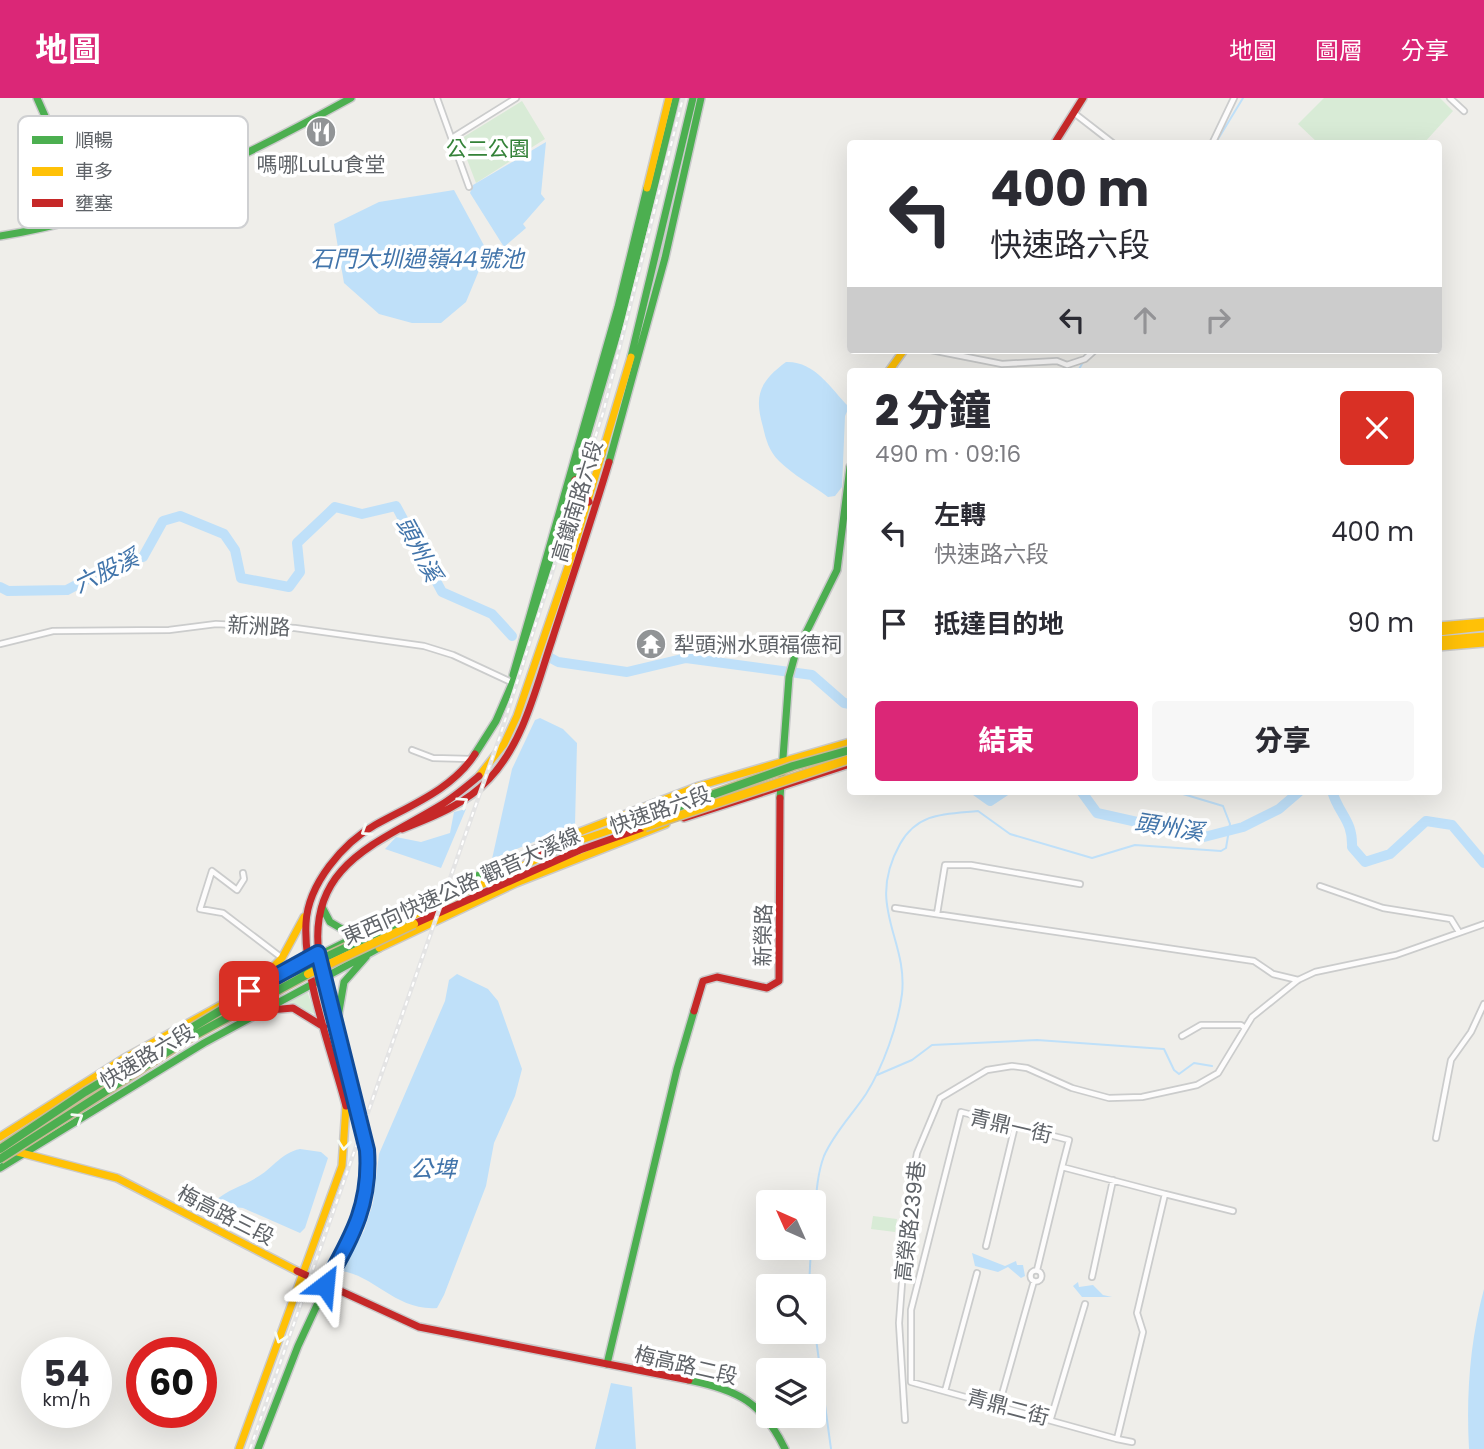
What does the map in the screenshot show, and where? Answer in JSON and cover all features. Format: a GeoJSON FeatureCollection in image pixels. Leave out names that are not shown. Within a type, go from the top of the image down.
{"type":"FeatureCollection","features":[{"type":"Feature","properties":{"kind":"main road"},"geometry":{"type":"LineString","coordinates":[[37,98],[45,116]]}},
{"type":"Feature","properties":{"kind":"main road"},"geometry":{"type":"LineString","coordinates":[[248,152],[351,98]]}},
{"type":"Feature","properties":{"kind":"main road","name":"高鐵南路六段"},"geometry":{"type":"LineString","coordinates":[[579,457],[669,98]]}},
{"type":"Feature","properties":{"kind":"main road","name":"高鐵南路六段"},"geometry":{"type":"LineString","coordinates":[[239,1449],[342,1166],[347,1109],[307,959],[306,920],[318,887],[329,867],[355,839],[443,787],[472,759],[496,721],[512,680],[579,457],[655,186],[676,98]]}},
{"type":"Feature","properties":{"kind":"main road","name":"高鐵南路六段"},"geometry":{"type":"LineString","coordinates":[[258,1449],[325,1285],[355,1230],[369,1179],[367,1150],[327,977],[318,953],[323,907],[339,873],[363,848],[463,791],[480,776],[504,744],[524,695],[589,502],[682,151],[693,98]]}},
{"type":"Feature","properties":{"kind":"main road","name":"高鐵南路六段"},"geometry":{"type":"LineString","coordinates":[[378,838],[453,809],[492,779],[521,729],[594,511],[684,180],[701,98]]}},
{"type":"Feature","properties":{"kind":"main road"},"geometry":{"type":"LineString","coordinates":[[1057,140],[1083,98]]}},
{"type":"Feature","properties":{"kind":"main road"},"geometry":{"type":"LineString","coordinates":[[655,186],[656,150]]}},
{"type":"Feature","properties":{"kind":"main road"},"geometry":{"type":"LineString","coordinates":[[682,151],[684,180]]}},
{"type":"Feature","properties":{"kind":"main road"},"geometry":{"type":"LineString","coordinates":[[0,236],[37,233],[58,228]]}},
{"type":"Feature","properties":{"kind":"main road"},"geometry":{"type":"LineString","coordinates":[[579,457],[602,454]]}},
{"type":"Feature","properties":{"kind":"main road"},"geometry":{"type":"LineString","coordinates":[[573,477],[594,511]]}},
{"type":"Feature","properties":{"kind":"main road","name":"高鐵南路六段"},"geometry":{"type":"LineString","coordinates":[[512,680],[518,670],[564,520],[573,477]]}},
{"type":"Feature","properties":{"kind":"main road","name":"新榮路"},"geometry":{"type":"LineString","coordinates":[[607,1364],[677,1069],[704,981],[717,977],[767,988],[779,981],[780,789],[791,664],[837,570],[847,491]]}},
{"type":"Feature","properties":{"kind":"main road"},"geometry":{"type":"LineString","coordinates":[[564,520],[571,517],[582,522]]}},
{"type":"Feature","properties":{"kind":"main road"},"geometry":{"type":"LineString","coordinates":[[1442,626],[1484,625]]}},
{"type":"Feature","properties":{"kind":"main road"},"geometry":{"type":"LineString","coordinates":[[1442,631],[1484,625]]}},
{"type":"Feature","properties":{"kind":"main road"},"geometry":{"type":"LineString","coordinates":[[1442,640],[1484,636]]}},
{"type":"Feature","properties":{"kind":"main road"},"geometry":{"type":"LineString","coordinates":[[1442,647],[1484,643]]}},
{"type":"Feature","properties":{"kind":"main road","name":"快速路六段"},"geometry":{"type":"LineString","coordinates":[[0,1137],[122,1059],[318,953],[509,859],[699,786],[847,743]]}},
{"type":"Feature","properties":{"kind":"main road","name":"東西向快速公路 觀音大溪線"},"geometry":{"type":"LineString","coordinates":[[643,824],[793,766],[847,751]]}},
{"type":"Feature","properties":{"kind":"main road","name":"東西向快速公路 觀音大溪線"},"geometry":{"type":"LineString","coordinates":[[0,1148],[85,1092],[239,999],[578,846],[847,760]]}},
{"type":"Feature","properties":{"kind":"main road","name":"快速路六段"},"geometry":{"type":"LineString","coordinates":[[0,1168],[256,1013],[369,952],[516,883],[672,821],[780,789],[847,765]]}},
{"type":"Feature","properties":{"kind":"main road"},"geometry":{"type":"LineString","coordinates":[[509,859],[578,846]]}},
{"type":"Feature","properties":{"kind":"main road"},"geometry":{"type":"LineString","coordinates":[[516,883],[578,846]]}},
{"type":"Feature","properties":{"kind":"main road"},"geometry":{"type":"LineString","coordinates":[[249,991],[282,958],[318,887]]}},
{"type":"Feature","properties":{"kind":"main road"},"geometry":{"type":"LineString","coordinates":[[323,907],[330,922],[354,936]]}},
{"type":"Feature","properties":{"kind":"main road","name":"東西向快速公路 觀音大溪線"},"geometry":{"type":"LineString","coordinates":[[0,1159],[89,1098],[209,1027],[412,920]]}},
{"type":"Feature","properties":{"kind":"main road"},"geometry":{"type":"LineString","coordinates":[[339,1038],[337,1011],[344,982],[369,952]]}},
{"type":"Feature","properties":{"kind":"main road"},"geometry":{"type":"LineString","coordinates":[[256,1013],[293,1008],[324,1027]]}},
{"type":"Feature","properties":{"kind":"main road","name":"梅高路三段"},"geometry":{"type":"LineString","coordinates":[[0,1148],[117,1178],[325,1285],[419,1327],[595,1362]]}},
{"type":"Feature","properties":{"kind":"main road","name":"梅高路二段"},"geometry":{"type":"LineString","coordinates":[[595,1362],[714,1385],[740,1393],[765,1416],[785,1449]]}},
{"type":"Feature","properties":{"kind":"street"},"geometry":{"type":"LineString","coordinates":[[437,98],[469,187]]}},
{"type":"Feature","properties":{"kind":"street"},"geometry":{"type":"LineString","coordinates":[[452,138],[516,98]]}},
{"type":"Feature","properties":{"kind":"street"},"geometry":{"type":"LineString","coordinates":[[1214,140],[1234,98]]}},
{"type":"Feature","properties":{"kind":"street"},"geometry":{"type":"LineString","coordinates":[[1450,98],[1464,111]]}},
{"type":"Feature","properties":{"kind":"street"},"geometry":{"type":"LineString","coordinates":[[1074,113],[1109,140]]}},
{"type":"Feature","properties":{"kind":"street"},"geometry":{"type":"LineString","coordinates":[[951,354],[1002,364],[1057,361],[1072,364],[1091,354]]}},
{"type":"Feature","properties":{"kind":"street","name":"新洲路"},"geometry":{"type":"LineString","coordinates":[[0,643],[65,630],[169,630],[216,624],[295,628],[424,646],[512,680]]}},
{"type":"Feature","properties":{"kind":"street"},"geometry":{"type":"LineString","coordinates":[[412,750],[433,758],[472,759]]}},
{"type":"Feature","properties":{"kind":"street"},"geometry":{"type":"LineString","coordinates":[[937,914],[945,865],[971,865],[1080,884]]}},
{"type":"Feature","properties":{"kind":"street"},"geometry":{"type":"LineString","coordinates":[[243,873],[244,879],[237,890],[212,871],[200,909],[223,914],[282,958]]}},
{"type":"Feature","properties":{"kind":"street"},"geometry":{"type":"LineString","coordinates":[[1320,886],[1382,908],[1451,919],[1459,932]]}},
{"type":"Feature","properties":{"kind":"street"},"geometry":{"type":"LineString","coordinates":[[895,908],[1254,961],[1273,974],[1298,980]]}},
{"type":"Feature","properties":{"kind":"street","name":"高榮路239巷"},"geometry":{"type":"LineString","coordinates":[[905,1420],[899,1323],[908,1202],[917,1153],[940,1098],[987,1070],[1012,1066],[1027,1068],[1072,1088],[1109,1098],[1174,1092],[1211,1080],[1252,1017],[1298,980],[1315,972],[1383,958],[1484,923]]}},
{"type":"Feature","properties":{"kind":"street"},"geometry":{"type":"LineString","coordinates":[[1436,1138],[1451,1060],[1471,1032],[1484,1004]]}},
{"type":"Feature","properties":{"kind":"street"},"geometry":{"type":"LineString","coordinates":[[1182,1036],[1201,1025],[1241,1025],[1245,1028]]}},
{"type":"Feature","properties":{"kind":"street","name":"青鼎一街"},"geometry":{"type":"LineString","coordinates":[[923,1259],[961,1112],[1069,1140],[1062,1167],[1233,1211]]}},
{"type":"Feature","properties":{"kind":"street"},"geometry":{"type":"LineString","coordinates":[[986,1246],[1015,1126]]}},
{"type":"Feature","properties":{"kind":"street"},"geometry":{"type":"LineString","coordinates":[[999,1405],[1034,1281],[1042,1276],[1037,1270],[1062,1167]]}},
{"type":"Feature","properties":{"kind":"street"},"geometry":{"type":"LineString","coordinates":[[1092,1277],[1113,1180]]}},
{"type":"Feature","properties":{"kind":"street"},"geometry":{"type":"LineString","coordinates":[[1118,1439],[1143,1332],[1137,1313],[1165,1194]]}},
{"type":"Feature","properties":{"kind":"street","name":"青鼎二街"},"geometry":{"type":"LineString","coordinates":[[923,1259],[911,1310],[911,1382],[1132,1442]]}},
{"type":"Feature","properties":{"kind":"street"},"geometry":{"type":"LineString","coordinates":[[945,1391],[977,1273]]}},
{"type":"Feature","properties":{"kind":"street"},"geometry":{"type":"LineString","coordinates":[[1051,1418],[1085,1304]]}},
{"type":"Feature","properties":{"kind":"green space"},"geometry":{"type":"Polygon","coordinates":[[[1324,98],[1440,98],[1453,111],[1427,140],[1315,140],[1298,124],[1324,98]]]}},
{"type":"Feature","properties":{"kind":"green space","name":"公二公園"},"geometry":{"type":"Polygon","coordinates":[[[522,101],[545,139],[476,183],[460,141],[522,101]]]}},
{"type":"Feature","properties":{"kind":"green space"},"geometry":{"type":"Polygon","coordinates":[[[307,991],[315,1014],[287,1002],[307,991]]]}},
{"type":"Feature","properties":{"kind":"green space"},"geometry":{"type":"Polygon","coordinates":[[[873,1216],[897,1219],[895,1232],[871,1229],[873,1216]]]}},
{"type":"Feature","properties":{"kind":"water","name":"石門大圳過嶺44號池"},"geometry":{"type":"Polygon","coordinates":[[[546,142],[541,194],[545,199],[523,224],[526,228],[504,247],[470,193],[473,185],[546,142]]]}},
{"type":"Feature","properties":{"kind":"water","name":"石門大圳過嶺44號池"},"geometry":{"type":"Polygon","coordinates":[[[454,190],[487,251],[466,302],[441,323],[412,323],[379,314],[344,283],[334,224],[379,202],[454,190]]]}},
{"type":"Feature","properties":{"kind":"water"},"geometry":{"type":"Polygon","coordinates":[[[786,362],[805,366],[814,371],[847,405],[842,487],[835,496],[828,497],[790,471],[770,449],[760,416],[759,398],[764,383],[786,362]]]}},
{"type":"Feature","properties":{"kind":"water"},"geometry":{"type":"Polygon","coordinates":[[[540,718],[563,729],[577,743],[575,825],[492,859],[512,769],[535,720],[540,718]]]}},
{"type":"Feature","properties":{"kind":"water"},"geometry":{"type":"Polygon","coordinates":[[[466,809],[441,868],[385,849],[396,837],[421,842],[450,833],[454,812],[466,809]]]}},
{"type":"Feature","properties":{"kind":"water","name":"公埤"},"geometry":{"type":"Polygon","coordinates":[[[457,974],[488,989],[498,1001],[522,1069],[515,1096],[494,1143],[486,1186],[444,1295],[437,1308],[422,1307],[397,1299],[364,1279],[341,1271],[364,1231],[373,1203],[379,1154],[445,1001],[449,980],[457,974]]]}},
{"type":"Feature","properties":{"kind":"water"},"geometry":{"type":"Polygon","coordinates":[[[300,1149],[321,1152],[328,1158],[305,1228],[300,1233],[243,1208],[216,1205],[215,1201],[220,1197],[300,1149]]]}},
{"type":"Feature","properties":{"kind":"water"},"geometry":{"type":"Polygon","coordinates":[[[972,1253],[1005,1266],[1016,1261],[1017,1265],[1023,1265],[1025,1276],[1021,1278],[1008,1267],[998,1272],[975,1266],[972,1253]]]}},
{"type":"Feature","properties":{"kind":"water"},"geometry":{"type":"Polygon","coordinates":[[[1078,1282],[1079,1287],[1093,1285],[1103,1295],[1112,1297],[1082,1297],[1073,1286],[1078,1282]]]}},
{"type":"Feature","properties":{"kind":"water"},"geometry":{"type":"Polygon","coordinates":[[[1484,1289],[1484,1449],[1469,1449],[1470,1368],[1484,1289]]]}},
{"type":"Feature","properties":{"kind":"water"},"geometry":{"type":"Polygon","coordinates":[[[611,1383],[632,1387],[636,1449],[595,1449],[611,1383]]]}},
{"type":"Feature","properties":{"kind":"waterway"},"geometry":{"type":"LineString","coordinates":[[1217,140],[1243,98]]}},
{"type":"Feature","properties":{"kind":"waterway"},"geometry":{"type":"LineString","coordinates":[[1080,368],[1083,362]]}},
{"type":"Feature","properties":{"kind":"waterway","name":"六股溪"},"geometry":{"type":"LineString","coordinates":[[0,587],[8,591],[67,590],[114,565],[143,557],[163,521],[180,516],[224,534],[235,550],[241,578],[289,587],[300,572],[297,543],[335,507],[362,514],[396,506],[442,592],[492,614],[512,636]]}},
{"type":"Feature","properties":{"kind":"waterway","name":"頭州溪"},"geometry":{"type":"LineString","coordinates":[[549,657],[558,662],[627,672],[686,658],[812,675],[847,704]]}},
{"type":"Feature","properties":{"kind":"waterway","name":"頭州溪"},"geometry":{"type":"LineString","coordinates":[[982,795],[990,801],[999,795]]}},
{"type":"Feature","properties":{"kind":"waterway","name":"頭州溪"},"geometry":{"type":"LineString","coordinates":[[1084,795],[1097,813],[1204,837],[1243,827],[1279,809],[1295,795]]}},
{"type":"Feature","properties":{"kind":"waterway"},"geometry":{"type":"LineString","coordinates":[[817,1190],[824,1156],[872,1083],[884,1059],[897,1019],[902,994],[902,974],[890,922],[886,886],[890,866],[907,834],[924,820],[978,811],[1010,834],[1092,858],[1135,845],[1221,851],[1226,848],[1230,824],[1223,806],[1186,795]]}},
{"type":"Feature","properties":{"kind":"waterway","name":"頭州溪"},"geometry":{"type":"LineString","coordinates":[[1334,795],[1348,824],[1352,847],[1365,862],[1390,854],[1426,821],[1452,825],[1484,863]]}},
{"type":"Feature","properties":{"kind":"waterway"},"geometry":{"type":"LineString","coordinates":[[877,1075],[912,1060],[932,1045],[1037,1040],[1164,1049],[1174,1070],[1179,1074],[1194,1063],[1212,1066]]}},
{"type":"Feature","properties":{"kind":"waterway"},"geometry":{"type":"LineString","coordinates":[[810,1260],[810,1274]]}},
{"type":"Feature","properties":{"kind":"waterway"},"geometry":{"type":"LineString","coordinates":[[817,1344],[831,1449]]}},
{"type":"Feature","properties":{"kind":"railway"},"geometry":{"type":"LineString","coordinates":[[250,1449],[500,736],[603,413],[683,98]]}},
{"type":"Feature","properties":{"kind":"traffic: fast"},"geometry":{"type":"LineString","coordinates":[[37,98],[45,116]]}},
{"type":"Feature","properties":{"kind":"traffic: fast"},"geometry":{"type":"LineString","coordinates":[[248,152],[351,98]]}},
{"type":"Feature","properties":{"kind":"traffic: fast"},"geometry":{"type":"LineString","coordinates":[[475,754],[496,721],[518,670],[622,317],[676,98]]}},
{"type":"Feature","properties":{"kind":"traffic: fast"},"geometry":{"type":"LineString","coordinates":[[631,357],[693,98]]}},
{"type":"Feature","properties":{"kind":"traffic: fast"},"geometry":{"type":"LineString","coordinates":[[609,462],[665,258],[701,98]]}},
{"type":"Feature","properties":{"kind":"traffic: fast"},"geometry":{"type":"LineString","coordinates":[[513,675],[618,307],[647,188]]}},
{"type":"Feature","properties":{"kind":"traffic: fast"},"geometry":{"type":"LineString","coordinates":[[0,236],[42,228]]}},
{"type":"Feature","properties":{"kind":"traffic: fast"},"geometry":{"type":"LineString","coordinates":[[579,457],[602,454]]}},
{"type":"Feature","properties":{"kind":"traffic: fast"},"geometry":{"type":"LineString","coordinates":[[780,798],[789,677],[795,655],[837,570],[847,491]]}},
{"type":"Feature","properties":{"kind":"traffic: fast"},"geometry":{"type":"LineString","coordinates":[[641,820],[793,766],[847,751]]}},
{"type":"Feature","properties":{"kind":"traffic: fast"},"geometry":{"type":"LineString","coordinates":[[264,983],[513,858]]}},
{"type":"Feature","properties":{"kind":"traffic: fast"},"geometry":{"type":"LineString","coordinates":[[322,907],[330,922],[354,936]]}},
{"type":"Feature","properties":{"kind":"traffic: fast"},"geometry":{"type":"LineString","coordinates":[[0,1149],[85,1092],[248,994],[410,917]]}},
{"type":"Feature","properties":{"kind":"traffic: fast"},"geometry":{"type":"LineString","coordinates":[[0,1168],[204,1043],[379,948]]}},
{"type":"Feature","properties":{"kind":"traffic: fast"},"geometry":{"type":"LineString","coordinates":[[338,1017],[344,982],[366,957]]}},
{"type":"Feature","properties":{"kind":"traffic: fast"},"geometry":{"type":"LineString","coordinates":[[0,1159],[186,1040],[308,974]]}},
{"type":"Feature","properties":{"kind":"traffic: fast"},"geometry":{"type":"LineString","coordinates":[[258,1449],[298,1346],[356,1221],[366,1189],[367,1151],[330,996]]}},
{"type":"Feature","properties":{"kind":"traffic: fast"},"geometry":{"type":"LineString","coordinates":[[607,1364],[677,1069],[694,1011]]}},
{"type":"Feature","properties":{"kind":"traffic: fast"},"geometry":{"type":"LineString","coordinates":[[689,1380],[721,1388],[747,1401],[767,1420],[785,1449]]}},
{"type":"Feature","properties":{"kind":"traffic: slow"},"geometry":{"type":"LineString","coordinates":[[647,188],[669,98]]}},
{"type":"Feature","properties":{"kind":"traffic: slow"},"geometry":{"type":"LineString","coordinates":[[891,368],[901,354]]}},
{"type":"Feature","properties":{"kind":"traffic: slow"},"geometry":{"type":"LineString","coordinates":[[479,776],[504,744],[517,716],[569,564],[631,357]]}},
{"type":"Feature","properties":{"kind":"traffic: slow"},"geometry":{"type":"LineString","coordinates":[[1442,626],[1484,622]]}},
{"type":"Feature","properties":{"kind":"traffic: slow"},"geometry":{"type":"LineString","coordinates":[[1442,632],[1484,627]]}},
{"type":"Feature","properties":{"kind":"traffic: slow"},"geometry":{"type":"LineString","coordinates":[[1442,640],[1484,636]]}},
{"type":"Feature","properties":{"kind":"traffic: slow"},"geometry":{"type":"LineString","coordinates":[[1442,647],[1484,643]]}},
{"type":"Feature","properties":{"kind":"traffic: slow"},"geometry":{"type":"LineString","coordinates":[[533,850],[699,786],[847,743]]}},
{"type":"Feature","properties":{"kind":"traffic: slow"},"geometry":{"type":"LineString","coordinates":[[645,827],[847,760]]}},
{"type":"Feature","properties":{"kind":"traffic: slow"},"geometry":{"type":"LineString","coordinates":[[410,917],[575,842],[641,820]]}},
{"type":"Feature","properties":{"kind":"traffic: slow"},"geometry":{"type":"LineString","coordinates":[[379,948],[516,883],[666,824]]}},
{"type":"Feature","properties":{"kind":"traffic: slow"},"geometry":{"type":"LineString","coordinates":[[249,991],[282,958],[304,917]]}},
{"type":"Feature","properties":{"kind":"traffic: slow"},"geometry":{"type":"LineString","coordinates":[[308,974],[414,924]]}},
{"type":"Feature","properties":{"kind":"traffic: slow"},"geometry":{"type":"LineString","coordinates":[[0,1137],[123,1059],[225,1003]]}},
{"type":"Feature","properties":{"kind":"traffic: slow"},"geometry":{"type":"LineString","coordinates":[[239,1449],[342,1166],[346,1106]]}},
{"type":"Feature","properties":{"kind":"traffic: slow"},"geometry":{"type":"LineString","coordinates":[[10,1150],[117,1178],[297,1271]]}},
{"type":"Feature","properties":{"kind":"traffic: jam"},"geometry":{"type":"LineString","coordinates":[[1057,140],[1083,98]]}},
{"type":"Feature","properties":{"kind":"traffic: jam"},"geometry":{"type":"LineString","coordinates":[[402,829],[470,796],[489,779],[511,748],[534,695],[609,462]]}},
{"type":"Feature","properties":{"kind":"traffic: jam"},"geometry":{"type":"LineString","coordinates":[[575,480],[589,502]]}},
{"type":"Feature","properties":{"kind":"traffic: jam"},"geometry":{"type":"LineString","coordinates":[[346,1106],[309,967],[306,923],[313,894],[329,866],[351,842],[375,825],[443,787],[475,754]]}},
{"type":"Feature","properties":{"kind":"traffic: jam"},"geometry":{"type":"LineString","coordinates":[[684,818],[847,765]]}},
{"type":"Feature","properties":{"kind":"traffic: jam"},"geometry":{"type":"LineString","coordinates":[[330,996],[319,955],[318,924],[324,899],[336,878],[352,860],[372,845],[446,802],[479,776]]}},
{"type":"Feature","properties":{"kind":"traffic: jam"},"geometry":{"type":"LineString","coordinates":[[694,1011],[703,981],[717,977],[767,988],[779,981],[780,798]]}},
{"type":"Feature","properties":{"kind":"traffic: jam"},"geometry":{"type":"LineString","coordinates":[[414,924],[580,850],[645,827]]}},
{"type":"Feature","properties":{"kind":"traffic: jam"},"geometry":{"type":"LineString","coordinates":[[509,859],[549,849]]}},
{"type":"Feature","properties":{"kind":"traffic: jam"},"geometry":{"type":"LineString","coordinates":[[270,1010],[293,1008],[324,1027]]}},
{"type":"Feature","properties":{"kind":"traffic: jam"},"geometry":{"type":"LineString","coordinates":[[297,1271],[419,1327],[689,1380]]}},
{"type":"Feature","properties":{"kind":"place","name":"嗎哪LuLu食堂"},"geometry":{"type":"Point","coordinates":[321,132]}},
{"type":"Feature","properties":{"kind":"place","name":"犁頭洲水頭福德祠"},"geometry":{"type":"Point","coordinates":[651,644]}},
{"type":"Feature","properties":{"kind":"route"},"geometry":{"type":"LineString","coordinates":[[249,991],[318,953],[327,977],[367,1150],[369,1179],[364,1206],[355,1230],[325,1285]]}}]}
